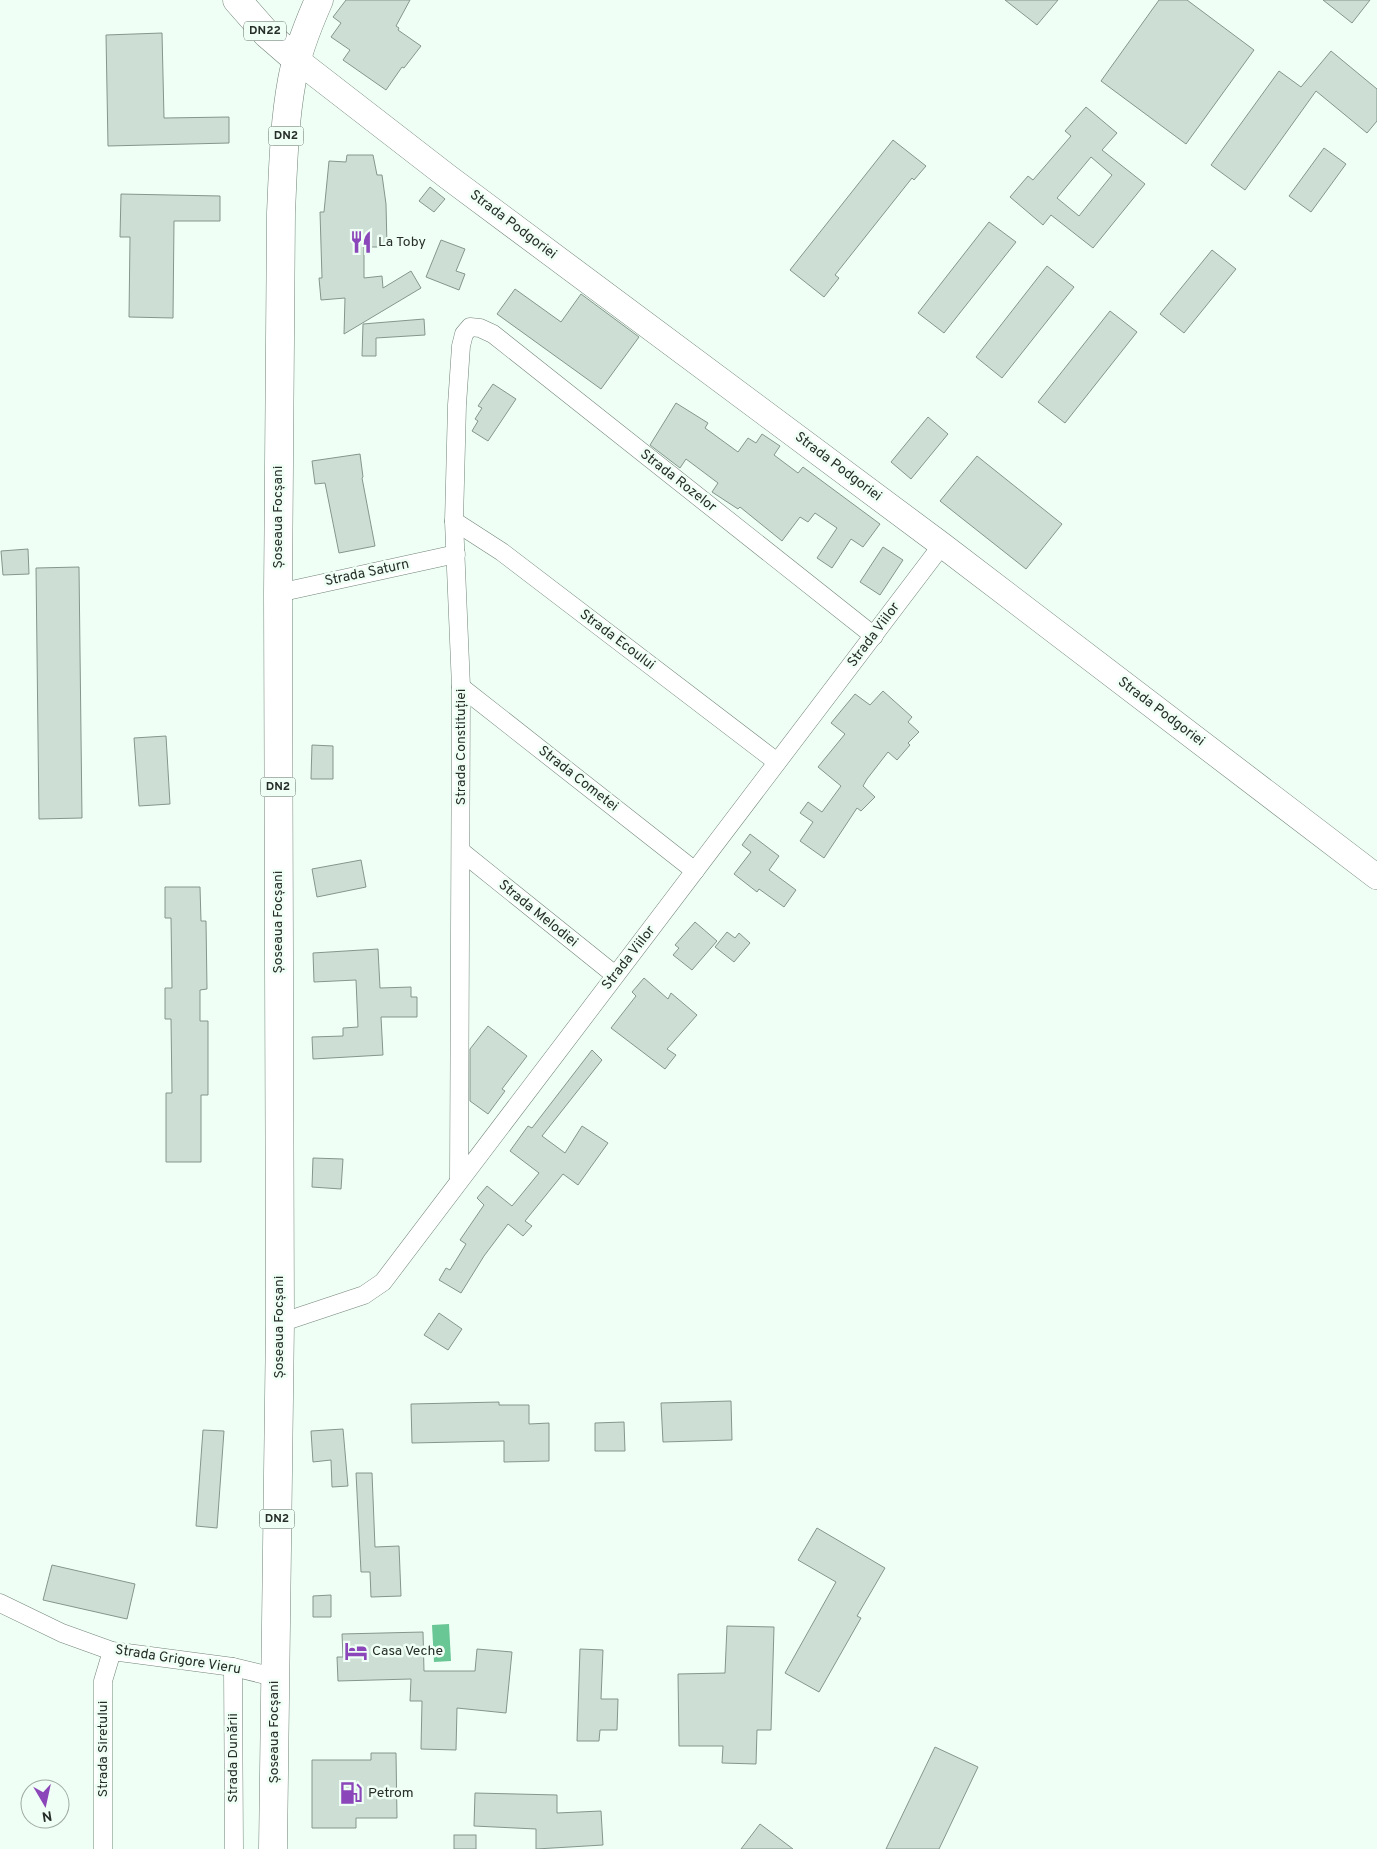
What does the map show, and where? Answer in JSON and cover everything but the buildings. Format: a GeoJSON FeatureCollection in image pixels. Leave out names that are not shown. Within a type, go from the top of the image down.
{"type":"FeatureCollection","features":[{"type":"Feature","properties":{"kind":"main road","name":"DN22"},"geometry":{"type":"LineString","coordinates":[[237,0],[267,34],[296,60]]}},
{"type":"Feature","properties":{"kind":"main road","name":"Șoseaua Focșani"},"geometry":{"type":"LineString","coordinates":[[273,1849],[280,1323],[278,593],[281,213],[284,153],[292,80],[296,60],[319,0]]}},
{"type":"Feature","properties":{"kind":"street","name":"Strada Podgoriei"},"geometry":{"type":"LineString","coordinates":[[296,60],[320,76],[448,177],[942,545],[1377,878]]}},
{"type":"Feature","properties":{"kind":"street","name":"Strada Constituției"},"geometry":{"type":"LineString","coordinates":[[459,1181],[462,852],[461,687],[454,521],[456,405],[461,346],[464,334],[470,327],[480,328]]}},
{"type":"Feature","properties":{"kind":"street","name":"Strada Rozelor"},"geometry":{"type":"LineString","coordinates":[[480,328],[500,341],[874,636]]}},
{"type":"Feature","properties":{"kind":"street","name":"Strada Ecoului"},"geometry":{"type":"LineString","coordinates":[[454,521],[502,552],[777,762]]}},
{"type":"Feature","properties":{"kind":"street","name":"Strada Viilor"},"geometry":{"type":"LineString","coordinates":[[280,1323],[364,1294],[377,1287],[387,1277],[942,545]]}},
{"type":"Feature","properties":{"kind":"street","name":"Strada Saturn"},"geometry":{"type":"LineString","coordinates":[[278,593],[456,554]]}},
{"type":"Feature","properties":{"kind":"street","name":"Strada Cometei"},"geometry":{"type":"LineString","coordinates":[[461,687],[696,871]]}},
{"type":"Feature","properties":{"kind":"street","name":"Strada Melodiei"},"geometry":{"type":"LineString","coordinates":[[462,852],[615,976]]}},
{"type":"Feature","properties":{"kind":"street","name":"Strada Grigore Vieru"},"geometry":{"type":"LineString","coordinates":[[0,1603],[62,1633],[112,1651],[233,1667],[274,1677]]}},
{"type":"Feature","properties":{"kind":"street","name":"Strada Siretului"},"geometry":{"type":"LineString","coordinates":[[102,1849],[103,1681],[112,1651]]}},
{"type":"Feature","properties":{"kind":"street","name":"Strada Dunării"},"geometry":{"type":"LineString","coordinates":[[233,1667],[234,1849]]}},
{"type":"Feature","properties":{"kind":"shaded area"},"geometry":{"type":"Polygon","coordinates":[[[449,1624],[451,1661],[434,1662],[432,1625],[449,1624]]]}},
{"type":"Feature","properties":{"kind":"place","name":"La Toby"},"geometry":{"type":"Point","coordinates":[361,242]}},
{"type":"Feature","properties":{"kind":"place","name":"Casa Veche"},"geometry":{"type":"Point","coordinates":[356,1651]}},
{"type":"Feature","properties":{"kind":"place","name":"Petrom"},"geometry":{"type":"Point","coordinates":[351,1793]}}]}
